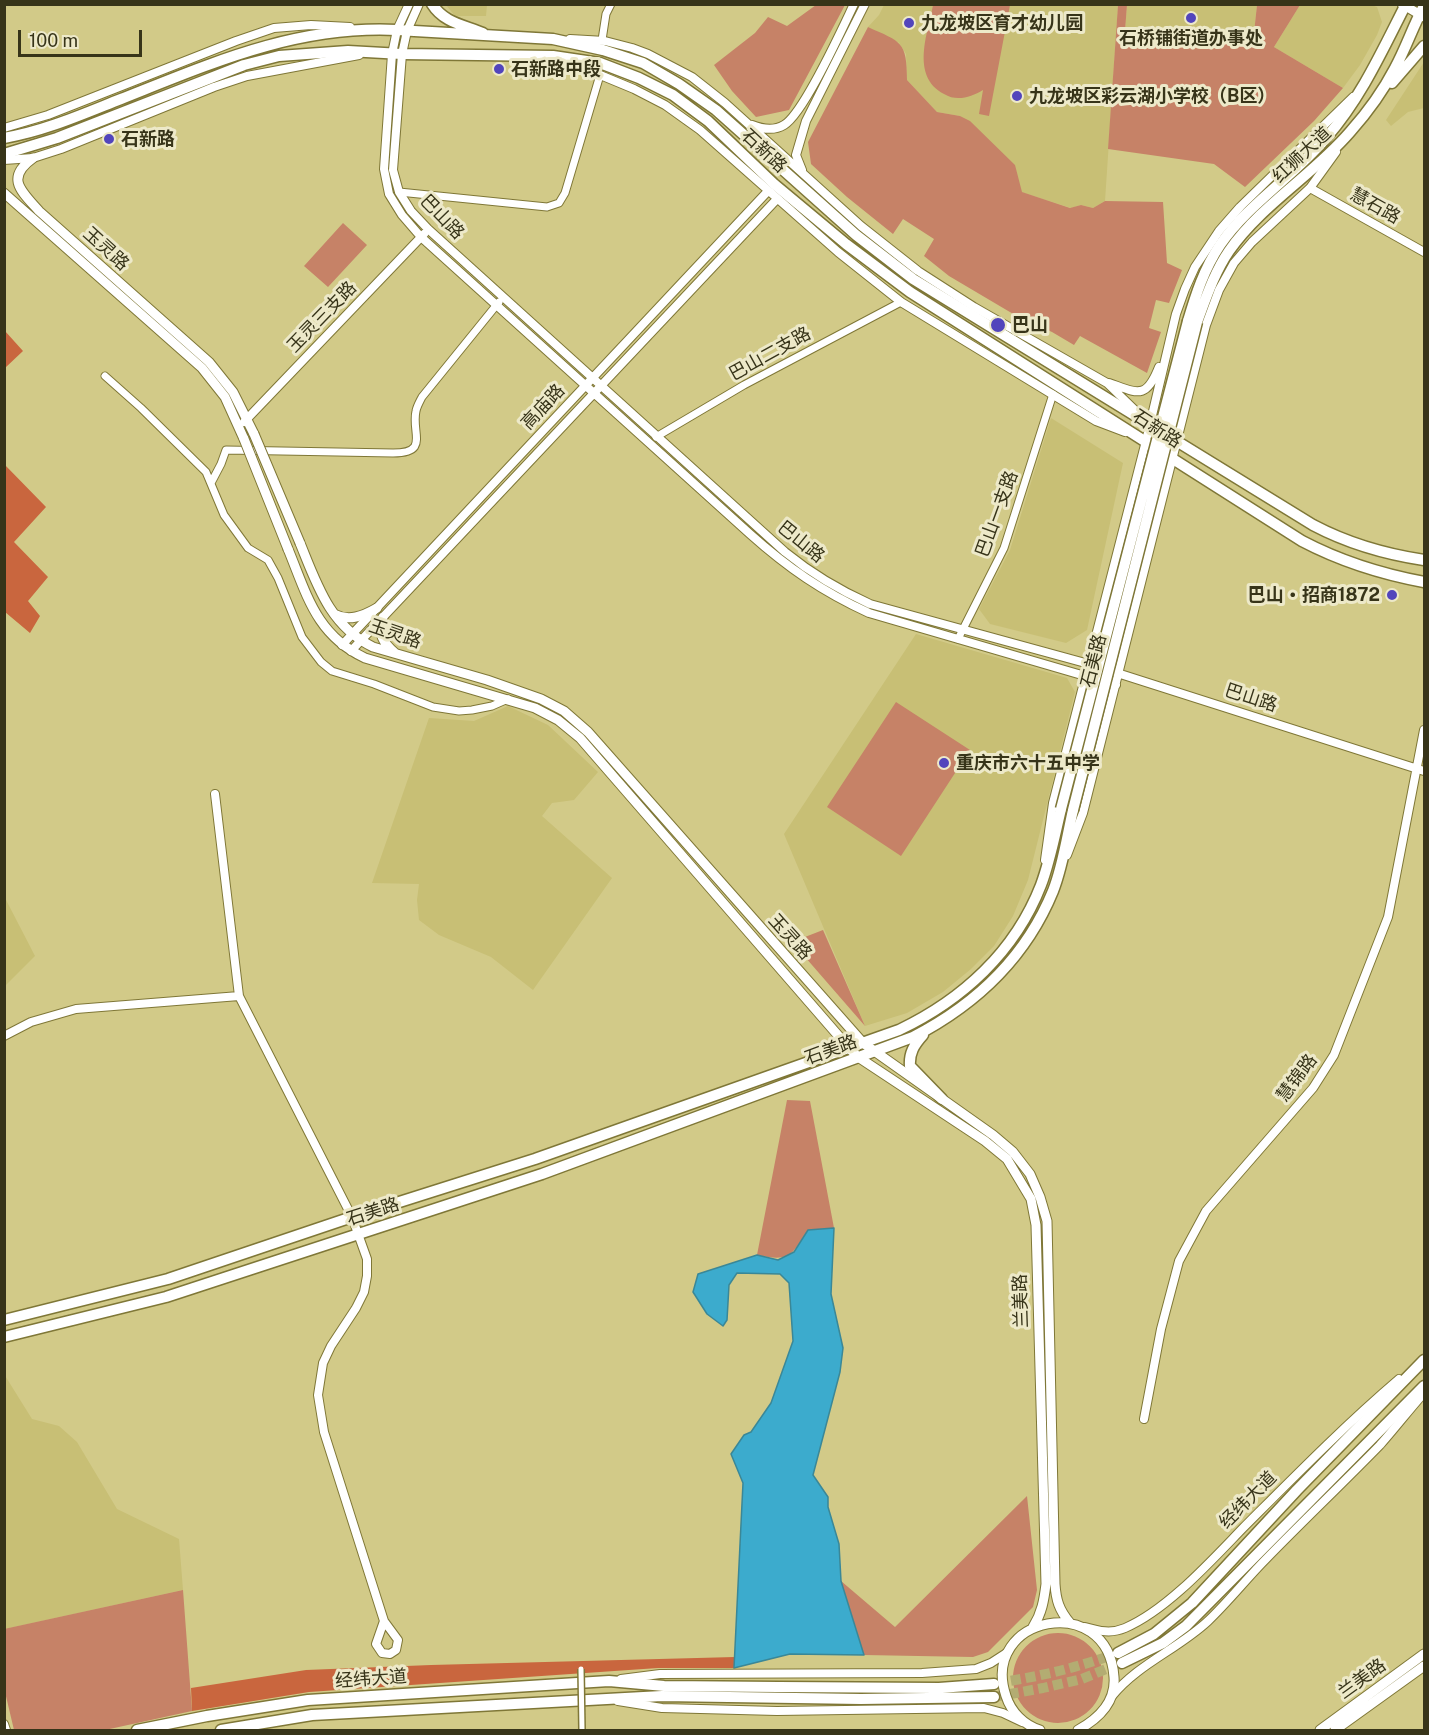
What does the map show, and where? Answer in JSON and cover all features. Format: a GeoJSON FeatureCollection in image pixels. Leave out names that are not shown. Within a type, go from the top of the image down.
{"type":"FeatureCollection","features":[{"type":"Feature","properties":{"kind":"main road"},"geometry":{"type":"LineString","coordinates":[[432,4],[442,17],[450,22],[492,36]]}},
{"type":"Feature","properties":{"kind":"main road"},"geometry":{"type":"LineString","coordinates":[[1405,5],[1423,12]]}},
{"type":"Feature","properties":{"kind":"main road","name":"红狮大道"},"geometry":{"type":"LineString","coordinates":[[1192,321],[1200,280],[1221,245],[1246,215],[1312,154],[1341,120],[1366,84],[1405,5]]}},
{"type":"Feature","properties":{"kind":"main road","name":"红狮大道"},"geometry":{"type":"LineString","coordinates":[[1192,321],[1219,266],[1239,237],[1348,135],[1363,117],[1396,67],[1423,12]]}},
{"type":"Feature","properties":{"kind":"main road","name":"石新路"},"geometry":{"type":"LineString","coordinates":[[4,138],[54,126],[239,53],[277,42],[371,29],[553,39],[603,50],[643,63],[679,84],[716,110],[856,235],[913,279],[971,316],[1332,535],[1372,550],[1425,560]]}},
{"type":"Feature","properties":{"kind":"main road"},"geometry":{"type":"LineString","coordinates":[[1363,117],[1425,46]]}},
{"type":"Feature","properties":{"kind":"main road","name":"石新路"},"geometry":{"type":"LineString","coordinates":[[4,154],[57,138],[244,65],[279,56],[348,51],[552,56],[600,63],[639,78],[673,95],[708,121],[774,184],[846,244],[910,292],[1323,553],[1366,569],[1425,582]]}},
{"type":"Feature","properties":{"kind":"main road"},"geometry":{"type":"LineString","coordinates":[[26,196],[17,183],[17,176],[22,166],[33,158]]}},
{"type":"Feature","properties":{"kind":"main road","name":"玉灵路"},"geometry":{"type":"LineString","coordinates":[[4,193],[202,368],[225,397],[239,426],[312,608],[320,622],[342,645],[365,658],[508,699],[535,708],[558,720],[580,738],[750,936],[858,1057]]}},
{"type":"Feature","properties":{"kind":"main road"},"geometry":{"type":"LineString","coordinates":[[19,206],[16,202],[19,196],[26,196]]}},
{"type":"Feature","properties":{"kind":"main road","name":"玉灵路"},"geometry":{"type":"LineString","coordinates":[[26,196],[39,211],[209,362],[233,392],[254,434],[322,596],[332,612],[352,635],[373,647],[487,680],[542,699],[564,711],[588,732],[760,928],[863,1043],[874,1052]]}},
{"type":"Feature","properties":{"kind":"main road","name":"石美路"},"geometry":{"type":"LineString","coordinates":[[4,1320],[168,1279],[535,1159],[899,1030],[921,1020],[966,988],[1004,951],[1025,920],[1042,883],[1192,321]]}},
{"type":"Feature","properties":{"kind":"main road","name":"石美路"},"geometry":{"type":"LineString","coordinates":[[4,1337],[166,1297],[542,1174],[913,1038],[976,997],[997,977],[1037,926],[1054,889],[1192,321]]}},
{"type":"Feature","properties":{"kind":"main road"},"geometry":{"type":"LineString","coordinates":[[332,612],[348,619],[365,615],[377,608]]}},
{"type":"Feature","properties":{"kind":"main road"},"geometry":{"type":"LineString","coordinates":[[383,617],[380,633],[387,646],[397,654]]}},
{"type":"Feature","properties":{"kind":"main road"},"geometry":{"type":"LineString","coordinates":[[930,1029],[913,1047],[910,1053],[910,1066],[942,1099]]}},
{"type":"Feature","properties":{"kind":"main road","name":"兰美路"},"geometry":{"type":"LineString","coordinates":[[874,1052],[993,1134],[1013,1152],[1030,1174],[1041,1197],[1047,1221],[1056,1602],[1070,1623]]}},
{"type":"Feature","properties":{"kind":"main road","name":"兰美路"},"geometry":{"type":"LineString","coordinates":[[858,1057],[976,1135],[1007,1159],[1031,1199],[1036,1225],[1046,1584],[1044,1604],[1039,1618],[1008,1652]]}},
{"type":"Feature","properties":{"kind":"main road","name":"经纬大道"},"geometry":{"type":"LineString","coordinates":[[1425,1359],[1297,1490],[1192,1603],[1120,1658],[1163,1643],[1186,1626],[1425,1386]]}},
{"type":"Feature","properties":{"kind":"main road"},"geometry":{"type":"LineString","coordinates":[[1033,1627],[1046,1623],[1070,1623],[1080,1626],[1095,1635],[1106,1647],[1113,1663],[1112,1696],[1105,1710],[1094,1726],[1078,1731]]}},
{"type":"Feature","properties":{"kind":"main road"},"geometry":{"type":"LineString","coordinates":[[1008,1652],[1003,1669],[1003,1686],[1008,1703],[1019,1718],[1036,1729]]}},
{"type":"Feature","properties":{"kind":"main road","name":"兰美路"},"geometry":{"type":"LineString","coordinates":[[1320,1731],[1425,1654]]}},
{"type":"Feature","properties":{"kind":"main road","name":"兰美路"},"geometry":{"type":"LineString","coordinates":[[1335,1731],[1425,1666]]}},
{"type":"Feature","properties":{"kind":"main road","name":"经纬大道"},"geometry":{"type":"LineString","coordinates":[[137,1731],[207,1716],[308,1700],[609,1680],[664,1686],[939,1688],[994,1684]]}},
{"type":"Feature","properties":{"kind":"main road","name":"经纬大道"},"geometry":{"type":"LineString","coordinates":[[221,1731],[312,1715],[662,1696],[822,1699],[994,1697]]}},
{"type":"Feature","properties":{"kind":"street"},"geometry":{"type":"LineString","coordinates":[[402,31],[419,4]]}},
{"type":"Feature","properties":{"kind":"street"},"geometry":{"type":"LineString","coordinates":[[602,40],[610,4]]}},
{"type":"Feature","properties":{"kind":"street"},"geometry":{"type":"LineString","coordinates":[[806,121],[798,127],[794,125],[854,4]]}},
{"type":"Feature","properties":{"kind":"street"},"geometry":{"type":"LineString","coordinates":[[809,180],[800,167],[796,155],[806,121],[865,4]]}},
{"type":"Feature","properties":{"kind":"street"},"geometry":{"type":"LineString","coordinates":[[397,54],[405,7]]}},
{"type":"Feature","properties":{"kind":"street"},"geometry":{"type":"LineString","coordinates":[[4,129],[48,115],[217,48],[274,28],[310,25],[371,29]]}},
{"type":"Feature","properties":{"kind":"street"},"geometry":{"type":"LineString","coordinates":[[553,39],[602,40],[648,54],[671,65],[709,90],[861,226],[918,271],[974,307],[1107,383],[1134,392],[1147,389],[1154,381],[1168,345]]}},
{"type":"Feature","properties":{"kind":"street"},"geometry":{"type":"LineString","coordinates":[[4,160],[33,158],[247,76],[372,53]]}},
{"type":"Feature","properties":{"kind":"street","name":"巴山路"},"geometry":{"type":"LineString","coordinates":[[397,54],[393,170],[399,192],[411,211],[500,301],[765,547],[808,581],[837,599],[869,613],[1116,685]]}},
{"type":"Feature","properties":{"kind":"street","name":"巴山路"},"geometry":{"type":"LineString","coordinates":[[397,54],[384,169],[389,194],[402,215],[421,237],[500,301]]}},
{"type":"Feature","properties":{"kind":"street"},"geometry":{"type":"LineString","coordinates":[[552,56],[634,89],[665,105],[700,130],[838,252],[900,302],[1096,421],[1146,441]]}},
{"type":"Feature","properties":{"kind":"street"},"geometry":{"type":"LineString","coordinates":[[399,192],[546,207],[559,203],[565,193],[600,75]]}},
{"type":"Feature","properties":{"kind":"street"},"geometry":{"type":"LineString","coordinates":[[1042,883],[1053,803],[1146,441],[1168,345],[1185,289],[1195,267],[1219,231],[1240,207],[1366,84]]}},
{"type":"Feature","properties":{"kind":"street"},"geometry":{"type":"LineString","coordinates":[[747,123],[766,129],[786,124],[812,87]]}},
{"type":"Feature","properties":{"kind":"street"},"geometry":{"type":"LineString","coordinates":[[1054,889],[1083,813],[1206,325],[1219,290],[1234,263],[1252,242],[1310,188],[1348,135]]}},
{"type":"Feature","properties":{"kind":"street","name":"慧石路"},"geometry":{"type":"LineString","coordinates":[[1310,188],[1425,252]]}},
{"type":"Feature","properties":{"kind":"street","name":"高庙路"},"geometry":{"type":"LineString","coordinates":[[342,645],[768,191]]}},
{"type":"Feature","properties":{"kind":"street","name":"高庙路"},"geometry":{"type":"LineString","coordinates":[[351,651],[777,199]]}},
{"type":"Feature","properties":{"kind":"street","name":"玉灵三支路"},"geometry":{"type":"LineString","coordinates":[[239,426],[428,229]]}},
{"type":"Feature","properties":{"kind":"street"},"geometry":{"type":"LineString","coordinates":[[211,483],[222,464],[226,450],[393,453],[413,450],[417,444],[416,411],[422,397],[500,301]]}},
{"type":"Feature","properties":{"kind":"street","name":"巴山二支路"},"geometry":{"type":"LineString","coordinates":[[656,437],[744,385],[900,302]]}},
{"type":"Feature","properties":{"kind":"street"},"geometry":{"type":"LineString","coordinates":[[105,376],[206,472],[224,515],[248,548],[264,555],[268,560],[278,578],[302,637],[321,662],[332,671],[433,706],[459,711],[492,706],[508,699]]}},
{"type":"Feature","properties":{"kind":"street"},"geometry":{"type":"LineString","coordinates":[[1107,383],[1150,425]]}},
{"type":"Feature","properties":{"kind":"street","name":"巴山路"},"geometry":{"type":"LineString","coordinates":[[598,390],[656,437],[778,546],[813,574],[840,591],[870,604],[1119,673],[1422,770]]}},
{"type":"Feature","properties":{"kind":"street","name":"巴山一支路"},"geometry":{"type":"LineString","coordinates":[[957,639],[1004,548],[1053,394]]}},
{"type":"Feature","properties":{"kind":"street","name":"慧锦路"},"geometry":{"type":"LineString","coordinates":[[1144,1419],[1161,1329],[1179,1261],[1206,1211],[1313,1088],[1334,1055],[1388,917],[1422,770],[1425,730]]}},
{"type":"Feature","properties":{"kind":"street"},"geometry":{"type":"LineString","coordinates":[[215,794],[239,996],[352,1217],[360,1234],[367,1259],[364,1292],[331,1346],[324,1363],[318,1395],[324,1432],[384,1621]]}},
{"type":"Feature","properties":{"kind":"street"},"geometry":{"type":"LineString","coordinates":[[4,1036],[32,1022],[76,1009],[239,996]]}},
{"type":"Feature","properties":{"kind":"street","name":"经纬大道"},"geometry":{"type":"LineString","coordinates":[[1080,1626],[1111,1632],[1124,1629],[1161,1605],[1198,1573],[1352,1420],[1425,1359]]}},
{"type":"Feature","properties":{"kind":"street"},"geometry":{"type":"LineString","coordinates":[[1112,1696],[1124,1680],[1170,1651],[1209,1619],[1264,1560],[1381,1443],[1425,1392]]}},
{"type":"Feature","properties":{"kind":"street","name":"经纬大道"},"geometry":{"type":"LineString","coordinates":[[609,1680],[660,1674],[922,1673],[976,1669],[991,1664],[1008,1652]]}},
{"type":"Feature","properties":{"kind":"street"},"geometry":{"type":"LineString","coordinates":[[581,1669],[582,1730]]}},
{"type":"Feature","properties":{"kind":"street","name":"经纬大道"},"geometry":{"type":"LineString","coordinates":[[603,1699],[662,1708],[777,1712],[984,1708],[1003,1713],[1036,1729]]}},
{"type":"Feature","properties":{"kind":"street"},"geometry":{"type":"LineString","coordinates":[[4,1724],[6,1731]]}},
{"type":"Feature","properties":{"kind":"shaded area"},"geometry":{"type":"Polygon","coordinates":[[[446,5],[487,5],[486,16],[455,16],[446,5]]]}},
{"type":"Feature","properties":{"kind":"shaded area"},"geometry":{"type":"Polygon","coordinates":[[[816,5],[845,5],[789,110],[756,117],[732,91],[714,65],[755,33],[768,17],[787,26],[816,5]]]}},
{"type":"Feature","properties":{"kind":"shaded area","name":"九龙坡区彩云湖小学校（B区）"},"geometry":{"type":"Polygon","coordinates":[[[884,5],[1118,5],[1105,201],[1093,208],[1081,205],[1071,208],[1021,192],[960,116],[937,112],[907,80],[906,54],[899,43],[868,27],[879,15],[884,5]]]}},
{"type":"Feature","properties":{"kind":"shaded area"},"geometry":{"type":"Polygon","coordinates":[[[933,5],[1010,5],[989,116],[979,114],[983,90],[969,96],[954,98],[934,86],[927,76],[924,65],[925,41],[933,5]]]}},
{"type":"Feature","properties":{"kind":"shaded area"},"geometry":{"type":"Polygon","coordinates":[[[1118,5],[1127,5],[1125,31],[1253,42],[1257,5],[1300,5],[1274,47],[1343,88],[1314,121],[1245,187],[1214,164],[1108,149],[1118,5]]]}},
{"type":"Feature","properties":{"kind":"shaded area","name":"石桥铺街道办事处"},"geometry":{"type":"Polygon","coordinates":[[[1127,5],[1257,5],[1253,42],[1125,31],[1127,5]]]}},
{"type":"Feature","properties":{"kind":"shaded area"},"geometry":{"type":"Polygon","coordinates":[[[1300,5],[1371,5],[1377,7],[1382,22],[1377,35],[1360,65],[1343,88],[1274,47],[1300,5]]]}},
{"type":"Feature","properties":{"kind":"shaded area"},"geometry":{"type":"Polygon","coordinates":[[[868,27],[900,44],[906,57],[907,80],[937,112],[960,116],[970,121],[1015,165],[1022,192],[1070,208],[1081,205],[1093,208],[1105,201],[1163,202],[1167,263],[1182,270],[1169,303],[1156,300],[1149,328],[1161,332],[1147,373],[1080,336],[1074,345],[1020,318],[949,276],[924,256],[934,239],[903,219],[893,234],[811,164],[808,142],[868,27]]]}},
{"type":"Feature","properties":{"kind":"shaded area"},"geometry":{"type":"Polygon","coordinates":[[[1424,62],[1424,108],[1408,112],[1391,126],[1386,120],[1424,62]]]}},
{"type":"Feature","properties":{"kind":"shaded area"},"geometry":{"type":"Polygon","coordinates":[[[343,223],[367,245],[328,287],[304,266],[343,223]]]}},
{"type":"Feature","properties":{"kind":"shaded area"},"geometry":{"type":"Polygon","coordinates":[[[5,331],[23,351],[5,368],[5,331]]]}},
{"type":"Feature","properties":{"kind":"shaded area"},"geometry":{"type":"Polygon","coordinates":[[[1051,418],[1123,463],[1087,630],[1066,643],[990,624],[979,609],[1010,550],[1051,418]]]}},
{"type":"Feature","properties":{"kind":"shaded area"},"geometry":{"type":"Polygon","coordinates":[[[5,465],[46,507],[14,542],[48,577],[28,601],[40,616],[30,633],[5,612],[5,465]]]}},
{"type":"Feature","properties":{"kind":"shaded area","name":"重庆市六十五中学"},"geometry":{"type":"Polygon","coordinates":[[[916,634],[1067,678],[1075,692],[1028,880],[1013,916],[994,946],[943,992],[907,1013],[865,1026],[784,834],[916,634]]]}},
{"type":"Feature","properties":{"kind":"shaded area"},"geometry":{"type":"Polygon","coordinates":[[[896,702],[970,750],[901,856],[827,807],[896,702]]]}},
{"type":"Feature","properties":{"kind":"shaded area"},"geometry":{"type":"Polygon","coordinates":[[[508,706],[548,725],[598,772],[574,800],[552,803],[542,816],[612,878],[533,990],[491,957],[439,935],[419,920],[417,900],[419,884],[372,883],[429,718],[474,721],[508,706]]]}},
{"type":"Feature","properties":{"kind":"shaded area"},"geometry":{"type":"Polygon","coordinates":[[[4,896],[35,956],[5,986],[4,986],[4,896]]]}},
{"type":"Feature","properties":{"kind":"shaded area"},"geometry":{"type":"Polygon","coordinates":[[[823,930],[865,1026],[792,942],[823,930]]]}},
{"type":"Feature","properties":{"kind":"shaded area"},"geometry":{"type":"Polygon","coordinates":[[[787,1100],[810,1101],[834,1228],[808,1230],[793,1251],[776,1258],[757,1255],[787,1100]]]}},
{"type":"Feature","properties":{"kind":"shaded area"},"geometry":{"type":"Polygon","coordinates":[[[4,1374],[32,1419],[59,1426],[77,1442],[117,1509],[179,1539],[183,1590],[5,1629],[4,1374]]]}},
{"type":"Feature","properties":{"kind":"shaded area"},"geometry":{"type":"Polygon","coordinates":[[[1027,1496],[1037,1590],[1033,1607],[988,1652],[973,1657],[864,1655],[841,1581],[895,1627],[1027,1496]]]}},
{"type":"Feature","properties":{"kind":"shaded area"},"geometry":{"type":"Polygon","coordinates":[[[183,1590],[192,1711],[105,1730],[14,1730],[5,1692],[4,1629],[183,1590]]]}},
{"type":"Feature","properties":{"kind":"shaded area"},"geometry":{"type":"Polygon","coordinates":[[[1058,1633],[1075,1637],[1090,1646],[1099,1661],[1103,1678],[1099,1695],[1090,1710],[1075,1719],[1058,1723],[1041,1719],[1026,1710],[1017,1695],[1013,1678],[1017,1661],[1026,1646],[1041,1637],[1058,1633]]]}},
{"type":"Feature","properties":{"kind":"shaded area"},"geometry":{"type":"Polygon","coordinates":[[[735,1657],[734,1668],[658,1668],[309,1692],[192,1711],[191,1688],[306,1670],[735,1657]]]}},
{"type":"Feature","properties":{"kind":"water"},"geometry":{"type":"Polygon","coordinates":[[[834,1228],[831,1294],[843,1348],[840,1372],[813,1475],[828,1497],[828,1507],[839,1544],[841,1581],[864,1655],[790,1654],[734,1668],[743,1483],[731,1454],[744,1435],[751,1432],[771,1403],[793,1341],[789,1283],[780,1274],[737,1273],[729,1285],[727,1320],[723,1326],[707,1314],[693,1292],[698,1274],[757,1255],[778,1260],[794,1252],[808,1230],[834,1228]]]}},
{"type":"Feature","properties":{"kind":"tunnel"},"geometry":{"type":"LineString","coordinates":[[996,1683],[1057,1671],[1117,1653]]}},
{"type":"Feature","properties":{"kind":"tunnel"},"geometry":{"type":"LineString","coordinates":[[994,1697],[1082,1679],[1121,1663]]}},
{"type":"Feature","properties":{"kind":"place","name":"石桥铺街道办事处"},"geometry":{"type":"Point","coordinates":[1191,18]}},
{"type":"Feature","properties":{"kind":"place","name":"九龙坡区育才幼儿园"},"geometry":{"type":"Point","coordinates":[909,23]}},
{"type":"Feature","properties":{"kind":"place","name":"石新路中段"},"geometry":{"type":"Point","coordinates":[499,69]}},
{"type":"Feature","properties":{"kind":"place","name":"九龙坡区彩云湖小学校（B区）"},"geometry":{"type":"Point","coordinates":[1017,96]}},
{"type":"Feature","properties":{"kind":"place","name":"石新路"},"geometry":{"type":"Point","coordinates":[109,139]}},
{"type":"Feature","properties":{"kind":"place","name":"巴山"},"geometry":{"type":"Point","coordinates":[998,325]}},
{"type":"Feature","properties":{"kind":"place","name":"巴山‧招商1872"},"geometry":{"type":"Point","coordinates":[1392,595]}},
{"type":"Feature","properties":{"kind":"place","name":"重庆市六十五中学"},"geometry":{"type":"Point","coordinates":[944,763]}}]}
